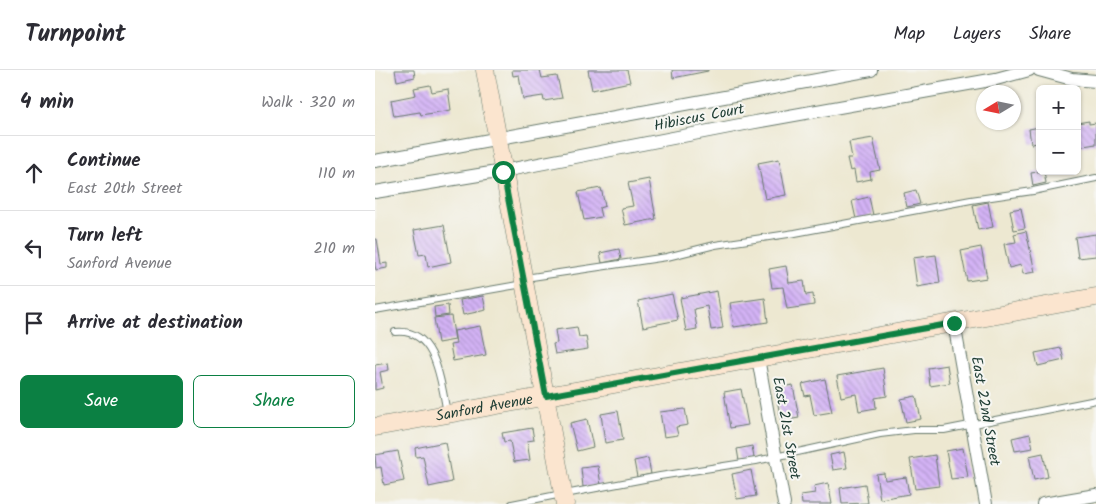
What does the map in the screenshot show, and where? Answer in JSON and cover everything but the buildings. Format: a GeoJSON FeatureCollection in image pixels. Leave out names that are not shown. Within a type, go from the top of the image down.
{"type":"FeatureCollection","features":[{"type":"Feature","properties":{"kind":"main road"},"geometry":{"type":"LineString","coordinates":[[485,70],[564,497]]}},
{"type":"Feature","properties":{"kind":"main road","name":"Sanford Avenue"},"geometry":{"type":"LineString","coordinates":[[375,427],[1096,297]]}},
{"type":"Feature","properties":{"kind":"street","name":"Hibiscus Court"},"geometry":{"type":"LineString","coordinates":[[375,161],[871,70]]}},
{"type":"Feature","properties":{"kind":"street","name":"Hibiscus Court"},"geometry":{"type":"LineString","coordinates":[[375,192],[503,172],[997,79],[1029,70]]}},
{"type":"Feature","properties":{"kind":"street"},"geometry":{"type":"LineString","coordinates":[[1039,70],[1073,79],[1096,81]]}},
{"type":"Feature","properties":{"kind":"street","name":"East 22nd Street"},"geometry":{"type":"LineString","coordinates":[[954,323],[986,504]]}},
{"type":"Feature","properties":{"kind":"street","name":"East 21st Street"},"geometry":{"type":"LineString","coordinates":[[758,358],[784,504]]}},
{"type":"Feature","properties":{"kind":"street"},"geometry":{"type":"LineString","coordinates":[[1043,504],[1096,494]]}},
{"type":"Feature","properties":{"kind":"lane"},"geometry":{"type":"LineString","coordinates":[[375,310],[524,281],[667,257],[715,245],[795,233],[1096,178]]}},
{"type":"Feature","properties":{"kind":"lane"},"geometry":{"type":"LineString","coordinates":[[395,332],[406,331],[425,341],[437,367],[447,414]]}},
{"type":"Feature","properties":{"kind":"lane"},"geometry":{"type":"LineString","coordinates":[[512,504],[564,497],[661,476],[756,461],[880,434],[914,430],[944,430],[1096,400]]}},
{"type":"Feature","properties":{"kind":"route"},"geometry":{"type":"LineString","coordinates":[[503,172],[546,396],[954,323]]}}]}
